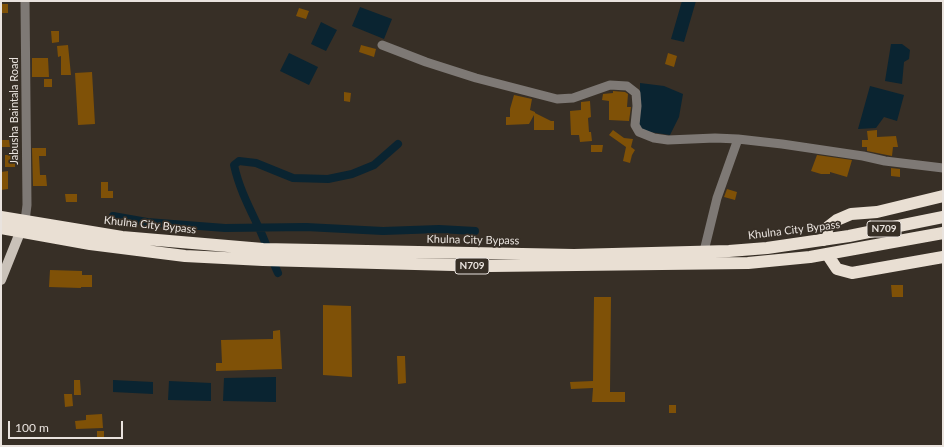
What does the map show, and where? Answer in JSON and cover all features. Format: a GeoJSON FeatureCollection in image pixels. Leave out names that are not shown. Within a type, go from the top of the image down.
{"type":"FeatureCollection","features":[{"type":"Feature","properties":{"kind":"highway"},"geometry":{"type":"LineString","coordinates":[[824,240],[828,228],[836,220],[852,214],[877,212],[943,196]]}},
{"type":"Feature","properties":{"kind":"highway","name":"Khulna City Bypass"},"geometry":{"type":"LineString","coordinates":[[1,217],[122,237],[263,249],[574,255],[729,251],[767,248],[824,240],[943,216]]}},
{"type":"Feature","properties":{"kind":"highway","name":"N709"},"geometry":{"type":"LineString","coordinates":[[1,228],[90,244],[185,256],[263,260],[491,266],[688,265],[748,263],[826,254],[943,233]]}},
{"type":"Feature","properties":{"kind":"highway"},"geometry":{"type":"LineString","coordinates":[[826,254],[837,269],[852,274],[943,257]]}},
{"type":"Feature","properties":{"kind":"main road"},"geometry":{"type":"LineString","coordinates":[[1,280],[19,232],[25,221]]}},
{"type":"Feature","properties":{"kind":"street","name":"Jabusha Baintala Road"},"geometry":{"type":"LineString","coordinates":[[25,1],[27,205],[25,221]]}},
{"type":"Feature","properties":{"kind":"street"},"geometry":{"type":"LineString","coordinates":[[382,45],[426,62],[476,78],[557,100],[573,98],[610,85],[627,86],[636,93],[637,106],[635,125],[639,132],[654,138],[668,140],[715,138],[738,139],[826,150],[885,161],[943,168]]}},
{"type":"Feature","properties":{"kind":"street"},"geometry":{"type":"LineString","coordinates":[[704,251],[717,198],[738,139]]}},
{"type":"Feature","properties":{"kind":"water"},"geometry":{"type":"Polygon","coordinates":[[[682,1],[696,1],[684,42],[671,39],[682,1]]]}},
{"type":"Feature","properties":{"kind":"water"},"geometry":{"type":"Polygon","coordinates":[[[360,7],[392,19],[384,39],[352,26],[360,7]]]}},
{"type":"Feature","properties":{"kind":"water"},"geometry":{"type":"Polygon","coordinates":[[[321,22],[337,30],[326,51],[311,44],[321,22]]]}},
{"type":"Feature","properties":{"kind":"water"},"geometry":{"type":"Polygon","coordinates":[[[891,44],[902,44],[910,50],[909,59],[904,62],[902,84],[885,81],[891,44]]]}},
{"type":"Feature","properties":{"kind":"water"},"geometry":{"type":"Polygon","coordinates":[[[289,53],[318,67],[309,85],[280,71],[289,53]]]}},
{"type":"Feature","properties":{"kind":"water"},"geometry":{"type":"Polygon","coordinates":[[[640,83],[664,86],[683,94],[679,117],[670,135],[643,131],[637,124],[640,109],[640,83]]]}},
{"type":"Feature","properties":{"kind":"water"},"geometry":{"type":"Polygon","coordinates":[[[870,86],[904,95],[897,121],[884,117],[876,128],[858,129],[870,86]]]}},
{"type":"Feature","properties":{"kind":"water"},"geometry":{"type":"Polygon","coordinates":[[[276,377],[276,402],[223,401],[224,378],[276,377]]]}},
{"type":"Feature","properties":{"kind":"water"},"geometry":{"type":"Polygon","coordinates":[[[113,380],[153,382],[153,394],[113,392],[113,380]]]}},
{"type":"Feature","properties":{"kind":"water"},"geometry":{"type":"Polygon","coordinates":[[[169,381],[211,383],[211,401],[168,400],[169,381]]]}},
{"type":"Feature","properties":{"kind":"building"},"geometry":{"type":"Polygon","coordinates":[[[1,4],[8,4],[8,13],[2,13],[1,4]]]}},
{"type":"Feature","properties":{"kind":"building"},"geometry":{"type":"Polygon","coordinates":[[[299,8],[309,11],[306,19],[296,16],[299,8]]]}},
{"type":"Feature","properties":{"kind":"building"},"geometry":{"type":"Polygon","coordinates":[[[51,31],[59,31],[59,42],[52,43],[51,31]]]}},
{"type":"Feature","properties":{"kind":"building"},"geometry":{"type":"Polygon","coordinates":[[[68,45],[71,75],[61,75],[61,56],[58,57],[57,46],[68,45]]]}},
{"type":"Feature","properties":{"kind":"building"},"geometry":{"type":"Polygon","coordinates":[[[361,45],[376,49],[374,57],[359,52],[361,45]]]}},
{"type":"Feature","properties":{"kind":"building"},"geometry":{"type":"Polygon","coordinates":[[[668,53],[677,56],[674,67],[665,64],[668,53]]]}},
{"type":"Feature","properties":{"kind":"building"},"geometry":{"type":"Polygon","coordinates":[[[32,58],[48,58],[49,77],[32,77],[32,58]]]}},
{"type":"Feature","properties":{"kind":"building"},"geometry":{"type":"Polygon","coordinates":[[[92,72],[95,124],[78,125],[75,73],[92,72]]]}},
{"type":"Feature","properties":{"kind":"building"},"geometry":{"type":"Polygon","coordinates":[[[44,79],[52,79],[52,87],[44,87],[44,79]]]}},
{"type":"Feature","properties":{"kind":"building"},"geometry":{"type":"Polygon","coordinates":[[[613,91],[625,92],[628,94],[627,107],[631,107],[629,121],[609,120],[609,101],[602,100],[603,94],[613,93],[613,91]]]}},
{"type":"Feature","properties":{"kind":"building"},"geometry":{"type":"Polygon","coordinates":[[[344,92],[351,93],[350,102],[344,101],[344,92]]]}},
{"type":"Feature","properties":{"kind":"building"},"geometry":{"type":"Polygon","coordinates":[[[514,95],[532,99],[530,110],[551,121],[554,121],[554,130],[534,130],[534,115],[529,124],[506,125],[506,117],[510,117],[510,109],[514,95]]]}},
{"type":"Feature","properties":{"kind":"building"},"geometry":{"type":"Polygon","coordinates":[[[590,101],[591,117],[588,118],[589,132],[591,132],[592,141],[580,142],[579,135],[571,135],[570,111],[581,110],[581,102],[590,101]]]}},
{"type":"Feature","properties":{"kind":"building"},"geometry":{"type":"Polygon","coordinates":[[[613,130],[624,138],[633,139],[631,147],[635,150],[630,163],[623,161],[626,147],[609,135],[613,130]]]}},
{"type":"Feature","properties":{"kind":"building"},"geometry":{"type":"Polygon","coordinates":[[[877,130],[877,137],[896,136],[898,147],[893,147],[892,156],[867,151],[867,147],[862,147],[862,140],[868,140],[867,131],[877,130]]]}},
{"type":"Feature","properties":{"kind":"building"},"geometry":{"type":"Polygon","coordinates":[[[1,140],[9,140],[10,147],[1,147],[1,140]]]}},
{"type":"Feature","properties":{"kind":"building"},"geometry":{"type":"Polygon","coordinates":[[[591,145],[603,145],[602,152],[591,152],[591,145]]]}},
{"type":"Feature","properties":{"kind":"building"},"geometry":{"type":"Polygon","coordinates":[[[32,148],[46,148],[46,156],[39,156],[40,175],[46,175],[47,186],[33,186],[32,148]]]}},
{"type":"Feature","properties":{"kind":"building"},"geometry":{"type":"Polygon","coordinates":[[[5,155],[15,155],[15,167],[5,167],[5,155]]]}},
{"type":"Feature","properties":{"kind":"building"},"geometry":{"type":"Polygon","coordinates":[[[817,155],[852,160],[847,177],[830,172],[830,174],[821,174],[811,171],[817,155]]]}},
{"type":"Feature","properties":{"kind":"building"},"geometry":{"type":"Polygon","coordinates":[[[891,168],[900,169],[900,177],[891,176],[891,168]]]}},
{"type":"Feature","properties":{"kind":"building"},"geometry":{"type":"Polygon","coordinates":[[[8,171],[8,189],[1,190],[1,172],[8,171]]]}},
{"type":"Feature","properties":{"kind":"building"},"geometry":{"type":"Polygon","coordinates":[[[101,182],[108,182],[108,191],[113,191],[113,198],[101,198],[101,182]]]}},
{"type":"Feature","properties":{"kind":"building"},"geometry":{"type":"Polygon","coordinates":[[[727,189],[737,192],[735,200],[724,197],[727,189]]]}},
{"type":"Feature","properties":{"kind":"building"},"geometry":{"type":"Polygon","coordinates":[[[65,194],[77,194],[77,202],[66,202],[65,194]]]}},
{"type":"Feature","properties":{"kind":"building"},"geometry":{"type":"Polygon","coordinates":[[[50,270],[82,271],[82,275],[92,275],[92,287],[49,287],[50,270]]]}},
{"type":"Feature","properties":{"kind":"building"},"geometry":{"type":"Polygon","coordinates":[[[891,285],[903,285],[903,297],[892,297],[891,285]]]}},
{"type":"Feature","properties":{"kind":"building"},"geometry":{"type":"Polygon","coordinates":[[[594,297],[611,297],[610,392],[625,392],[625,402],[592,402],[593,388],[571,389],[570,382],[593,381],[594,297]]]}},
{"type":"Feature","properties":{"kind":"building"},"geometry":{"type":"Polygon","coordinates":[[[323,305],[351,306],[352,377],[323,375],[323,305]]]}},
{"type":"Feature","properties":{"kind":"building"},"geometry":{"type":"Polygon","coordinates":[[[280,330],[282,369],[216,371],[216,363],[222,363],[221,340],[273,339],[273,331],[280,330]]]}},
{"type":"Feature","properties":{"kind":"building"},"geometry":{"type":"Polygon","coordinates":[[[397,356],[405,356],[406,383],[398,384],[397,356]]]}},
{"type":"Feature","properties":{"kind":"building"},"geometry":{"type":"Polygon","coordinates":[[[74,380],[80,380],[81,395],[74,395],[74,380]]]}},
{"type":"Feature","properties":{"kind":"building"},"geometry":{"type":"Polygon","coordinates":[[[64,394],[72,394],[73,406],[65,407],[64,394]]]}},
{"type":"Feature","properties":{"kind":"building"},"geometry":{"type":"Polygon","coordinates":[[[669,405],[676,405],[676,413],[669,413],[669,405]]]}},
{"type":"Feature","properties":{"kind":"building"},"geometry":{"type":"Polygon","coordinates":[[[102,414],[103,428],[76,429],[75,421],[86,420],[86,415],[102,414]]]}},
{"type":"Feature","properties":{"kind":"building"},"geometry":{"type":"Polygon","coordinates":[[[97,431],[104,431],[104,439],[97,439],[97,431]]]}},
{"type":"Feature","properties":{"kind":"waterway"},"geometry":{"type":"LineString","coordinates":[[278,273],[245,197],[234,165],[239,161],[256,163],[293,178],[328,179],[352,174],[374,165],[398,144]]}},
{"type":"Feature","properties":{"kind":"waterway"},"geometry":{"type":"LineString","coordinates":[[113,216],[147,222],[225,228],[306,227],[383,231],[439,229],[475,231]]}}]}
